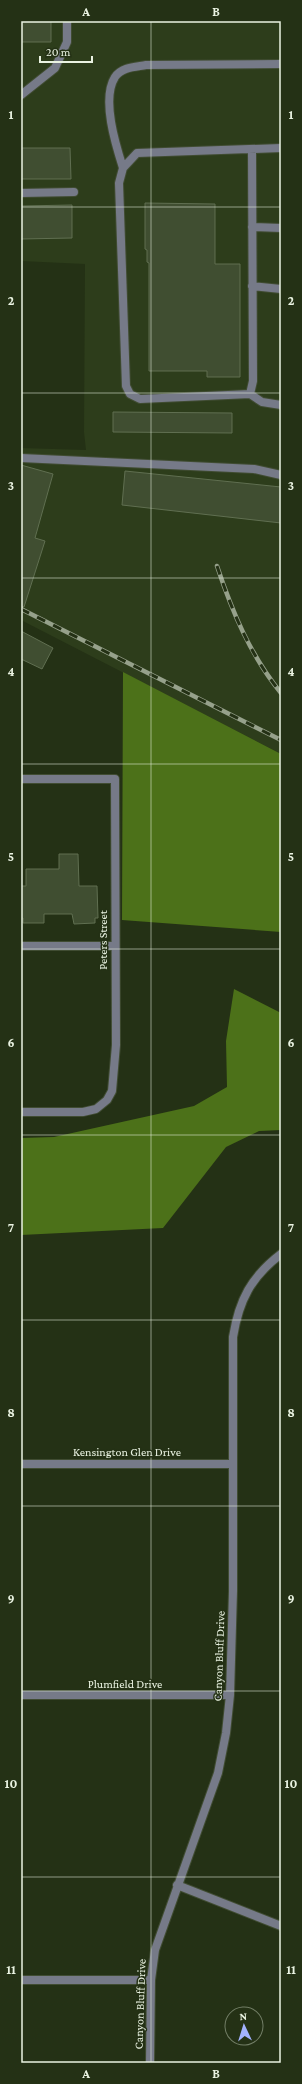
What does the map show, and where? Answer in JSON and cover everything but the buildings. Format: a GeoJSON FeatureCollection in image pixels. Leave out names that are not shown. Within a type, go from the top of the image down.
{"type":"FeatureCollection","features":[{"type":"Feature","properties":{"kind":"street"},"geometry":{"type":"LineString","coordinates":[[21,94],[56,68],[67,42],[67,21]]}},
{"type":"Feature","properties":{"kind":"street"},"geometry":{"type":"LineString","coordinates":[[123,168],[115,143],[111,118],[110,88],[115,77],[126,69],[146,65],[281,64]]}},
{"type":"Feature","properties":{"kind":"street"},"geometry":{"type":"LineString","coordinates":[[281,148],[138,153],[123,168],[119,183],[126,386],[130,394],[140,399],[250,394],[262,402],[281,405]]}},
{"type":"Feature","properties":{"kind":"street"},"geometry":{"type":"LineString","coordinates":[[250,394],[252,381],[252,150]]}},
{"type":"Feature","properties":{"kind":"street"},"geometry":{"type":"LineString","coordinates":[[21,193],[74,192]]}},
{"type":"Feature","properties":{"kind":"street"},"geometry":{"type":"LineString","coordinates":[[252,228],[281,228]]}},
{"type":"Feature","properties":{"kind":"street"},"geometry":{"type":"LineString","coordinates":[[252,286],[281,289]]}},
{"type":"Feature","properties":{"kind":"street"},"geometry":{"type":"LineString","coordinates":[[21,458],[254,469],[281,475]]}},
{"type":"Feature","properties":{"kind":"street","name":"Peters Street"},"geometry":{"type":"LineString","coordinates":[[21,779],[115,779],[115,946],[114,1079],[112,1091],[107,1100],[96,1108],[83,1112],[21,1112]]}},
{"type":"Feature","properties":{"kind":"street"},"geometry":{"type":"LineString","coordinates":[[21,946],[115,946]]}},
{"type":"Feature","properties":{"kind":"street","name":"Canyon Bluff Drive"},"geometry":{"type":"LineString","coordinates":[[150,2063],[151,1980],[157,1940],[218,1773],[226,1733],[230,1695],[233,1592],[233,1337],[237,1313],[247,1290],[261,1271],[281,1254]]}},
{"type":"Feature","properties":{"kind":"street","name":"Kensington Glen Drive"},"geometry":{"type":"LineString","coordinates":[[21,1464],[232,1464]]}},
{"type":"Feature","properties":{"kind":"street","name":"Plumfield Drive"},"geometry":{"type":"LineString","coordinates":[[21,1695],[230,1695]]}},
{"type":"Feature","properties":{"kind":"street"},"geometry":{"type":"LineString","coordinates":[[177,1885],[281,1926]]}},
{"type":"Feature","properties":{"kind":"street"},"geometry":{"type":"LineString","coordinates":[[21,1980],[151,1980]]}},
{"type":"Feature","properties":{"kind":"shaded area"},"geometry":{"type":"Polygon","coordinates":[[[21,21],[281,21],[281,754],[21,620],[21,448],[86,450],[84,432],[85,264],[21,261],[21,21]]]}},
{"type":"Feature","properties":{"kind":"green space"},"geometry":{"type":"Polygon","coordinates":[[[123,672],[281,754],[281,932],[122,920],[123,672]]]}},
{"type":"Feature","properties":{"kind":"green space"},"geometry":{"type":"Polygon","coordinates":[[[234,989],[281,1013],[281,1130],[259,1131],[226,1147],[163,1228],[21,1235],[21,1138],[54,1137],[194,1106],[227,1087],[226,1041],[234,989]]]}},
{"type":"Feature","properties":{"kind":"railway"},"geometry":{"type":"LineString","coordinates":[[217,566],[236,616],[251,648],[281,693]]}},
{"type":"Feature","properties":{"kind":"railway"},"geometry":{"type":"LineString","coordinates":[[21,609],[281,740]]}}]}
